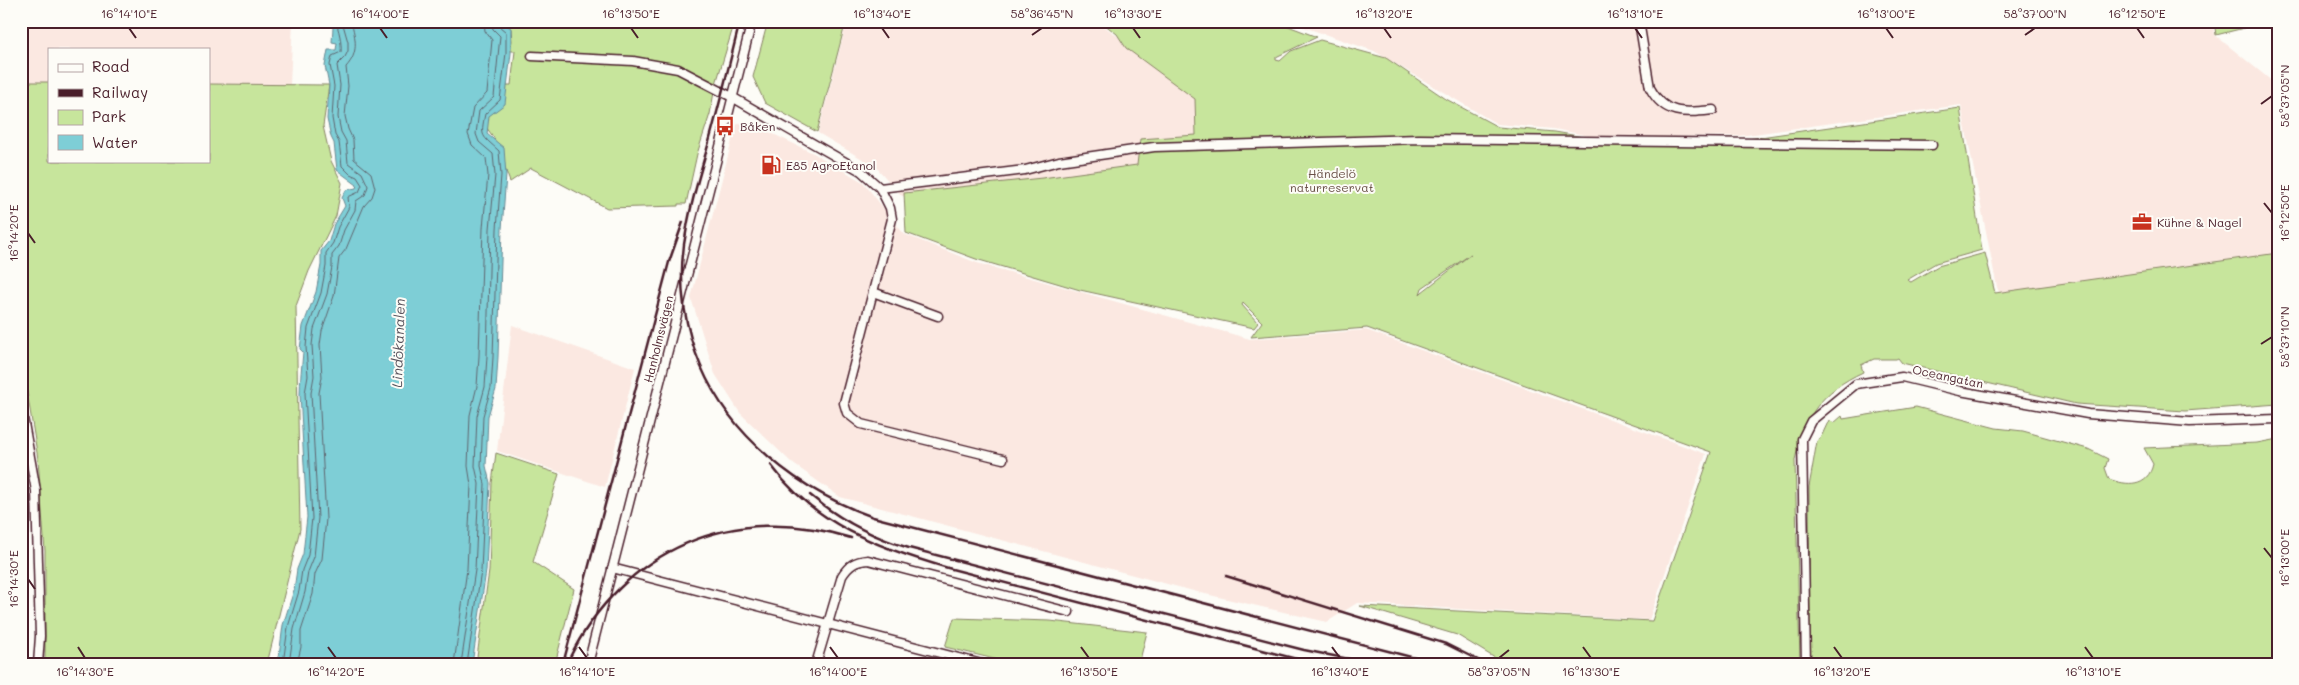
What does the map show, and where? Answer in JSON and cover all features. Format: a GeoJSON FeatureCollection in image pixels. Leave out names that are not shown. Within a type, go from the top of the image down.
{"type":"FeatureCollection","features":[{"type":"Feature","properties":{"kind":"street","name":"Hanholmsvägen"},"geometry":{"type":"LineString","coordinates":[[588,664],[752,21]]}},
{"type":"Feature","properties":{"kind":"street"},"geometry":{"type":"LineString","coordinates":[[1639,21],[1650,88],[1655,97],[1664,106],[1676,111],[1689,113],[1713,110]]}},
{"type":"Feature","properties":{"kind":"street"},"geometry":{"type":"LineString","coordinates":[[532,56],[633,61],[678,69],[732,97],[861,171],[880,188],[890,208],[892,219],[844,403],[847,413],[861,424],[1003,459]]}},
{"type":"Feature","properties":{"kind":"street"},"geometry":{"type":"LineString","coordinates":[[880,188],[1025,170],[1059,161],[1154,147],[1419,139],[1932,145]]}},
{"type":"Feature","properties":{"kind":"street"},"geometry":{"type":"LineString","coordinates":[[873,292],[938,316]]}},
{"type":"Feature","properties":{"kind":"street","name":"Oceangatan"},"geometry":{"type":"LineString","coordinates":[[1806,664],[1802,439],[1811,421],[1856,384],[1902,377],[1960,391],[2088,414],[2190,422],[2278,419]]}},
{"type":"Feature","properties":{"kind":"street"},"geometry":{"type":"LineString","coordinates":[[21,406],[36,491],[40,636],[38,664]]}},
{"type":"Feature","properties":{"kind":"street"},"geometry":{"type":"LineString","coordinates":[[816,664],[842,576],[847,567],[857,561],[868,560],[1069,612]]}},
{"type":"Feature","properties":{"kind":"street"},"geometry":{"type":"LineString","coordinates":[[612,568],[982,664]]}},
{"type":"Feature","properties":{"kind":"shaded area"},"geometry":{"type":"Polygon","coordinates":[[[21,21],[293,21],[290,85],[210,84],[210,48],[48,48],[48,82],[21,82],[21,21]]]}},
{"type":"Feature","properties":{"kind":"shaded area"},"geometry":{"type":"Polygon","coordinates":[[[847,21],[1097,21],[1199,97],[1201,138],[1139,168],[1042,182],[902,196],[876,167],[818,133],[847,21]]]}},
{"type":"Feature","properties":{"kind":"shaded area"},"geometry":{"type":"Polygon","coordinates":[[[1286,21],[2212,21],[2215,35],[2278,86],[2278,262],[2004,306],[1997,287],[1961,105],[1739,136],[1600,138],[1554,129],[1497,124],[1374,51],[1286,21]]]}},
{"type":"Feature","properties":{"kind":"shaded area"},"geometry":{"type":"Polygon","coordinates":[[[746,121],[815,154],[863,182],[904,234],[977,263],[1250,339],[1366,330],[1706,454],[1649,620],[1357,603],[1327,622],[1201,593],[840,497],[792,463],[740,413],[715,374],[691,298],[736,125],[746,121]]]}},
{"type":"Feature","properties":{"kind":"shaded area"},"geometry":{"type":"Polygon","coordinates":[[[512,325],[635,368],[605,487],[497,451],[512,325]]]}},
{"type":"Feature","properties":{"kind":"green space"},"geometry":{"type":"Polygon","coordinates":[[[503,21],[735,21],[715,87],[710,114],[697,154],[686,204],[678,204],[678,206],[607,208],[531,168],[510,182],[494,138],[484,124],[507,85],[511,85],[515,51],[510,51],[512,41],[511,29],[503,21]]]}},
{"type":"Feature","properties":{"kind":"green space"},"geometry":{"type":"Polygon","coordinates":[[[768,21],[846,21],[817,132],[765,103],[753,77],[768,21]]]}},
{"type":"Feature","properties":{"kind":"green space","name":"Händelö naturreservat"},"geometry":{"type":"Polygon","coordinates":[[[1100,21],[1275,21],[1317,37],[1276,57],[1276,60],[1280,61],[1291,51],[1320,40],[1386,58],[1446,99],[1498,127],[1555,132],[1601,140],[1740,140],[1960,108],[1982,250],[1936,263],[1907,280],[1911,282],[1938,266],[1985,253],[1995,293],[2278,253],[2278,404],[2185,411],[2076,404],[1902,363],[1898,358],[1874,359],[1861,365],[1863,372],[1836,388],[1817,407],[1804,430],[1795,460],[1800,664],[1505,664],[1457,635],[1360,606],[1652,621],[1711,452],[1367,328],[1251,337],[1262,322],[1243,303],[1242,305],[1258,323],[1254,328],[1080,290],[976,259],[906,233],[904,193],[1042,178],[1137,165],[1140,139],[1196,135],[1195,99],[1126,48],[1117,34],[1100,21]],[[1471,254],[1422,288],[1420,294],[1471,254]]]}},
{"type":"Feature","properties":{"kind":"green space"},"geometry":{"type":"Polygon","coordinates":[[[2214,21],[2272,21],[2216,35],[2214,21]]]}},
{"type":"Feature","properties":{"kind":"green space"},"geometry":{"type":"Polygon","coordinates":[[[21,82],[48,82],[48,162],[210,162],[210,84],[329,85],[323,126],[331,161],[342,183],[336,216],[309,271],[296,306],[300,529],[267,664],[45,664],[45,551],[38,459],[21,355],[21,82]]]}},
{"type":"Feature","properties":{"kind":"green space"},"geometry":{"type":"Polygon","coordinates":[[[1916,407],[1996,428],[2023,431],[2088,449],[2108,459],[2105,468],[2109,479],[2123,483],[2142,481],[2150,472],[2153,464],[2144,448],[2257,443],[2278,439],[2278,664],[1810,664],[1809,487],[1817,441],[1829,420],[1834,423],[1842,416],[1843,419],[1916,407]]]}},
{"type":"Feature","properties":{"kind":"green space"},"geometry":{"type":"Polygon","coordinates":[[[496,453],[559,474],[533,562],[574,589],[555,664],[476,664],[489,571],[492,483],[496,453]]]}},
{"type":"Feature","properties":{"kind":"green space"},"geometry":{"type":"Polygon","coordinates":[[[954,618],[1050,621],[1147,632],[1139,664],[1015,664],[945,647],[954,618]]]}},
{"type":"Feature","properties":{"kind":"water","name":"Lindökanalen"},"geometry":{"type":"Polygon","coordinates":[[[329,21],[499,21],[511,28],[511,53],[505,104],[489,116],[487,134],[504,148],[506,175],[496,389],[488,416],[486,466],[490,483],[486,571],[472,664],[278,664],[283,625],[294,590],[297,569],[303,554],[307,517],[300,394],[303,352],[300,349],[303,326],[316,292],[321,265],[321,251],[329,241],[334,224],[345,206],[342,198],[346,190],[356,188],[357,185],[337,170],[334,143],[327,119],[329,85],[325,66],[328,50],[336,50],[337,43],[332,42],[333,28],[329,21]]]}},
{"type":"Feature","properties":{"kind":"railway"},"geometry":{"type":"LineString","coordinates":[[740,21],[689,216],[683,256],[682,284],[685,312],[691,339],[701,365],[713,390],[729,414],[761,450],[805,484],[838,503],[873,517],[1438,664]]}},
{"type":"Feature","properties":{"kind":"railway"},"geometry":{"type":"LineString","coordinates":[[563,664],[669,262],[683,222]]}},
{"type":"Feature","properties":{"kind":"railway"},"geometry":{"type":"LineString","coordinates":[[771,465],[788,486],[828,518],[850,531],[897,552],[948,568],[1316,664]]}},
{"type":"Feature","properties":{"kind":"railway"},"geometry":{"type":"LineString","coordinates":[[810,495],[857,527],[882,539],[909,548],[1304,650],[1374,664]]}},
{"type":"Feature","properties":{"kind":"railway"},"geometry":{"type":"LineString","coordinates":[[569,659],[592,621],[619,588],[651,563],[686,543],[725,531],[765,526],[808,528],[851,538]]}},
{"type":"Feature","properties":{"kind":"railway"},"geometry":{"type":"LineString","coordinates":[[1226,576],[1446,644],[1486,664]]}},
{"type":"Feature","properties":{"kind":"place","name":"Båken"},"geometry":{"type":"Point","coordinates":[725,126]}},
{"type":"Feature","properties":{"kind":"place","name":"E85 AgroEtanol"},"geometry":{"type":"Point","coordinates":[771,165]}},
{"type":"Feature","properties":{"kind":"place","name":"Kühne & Nagel"},"geometry":{"type":"Point","coordinates":[2142,222]}}]}
